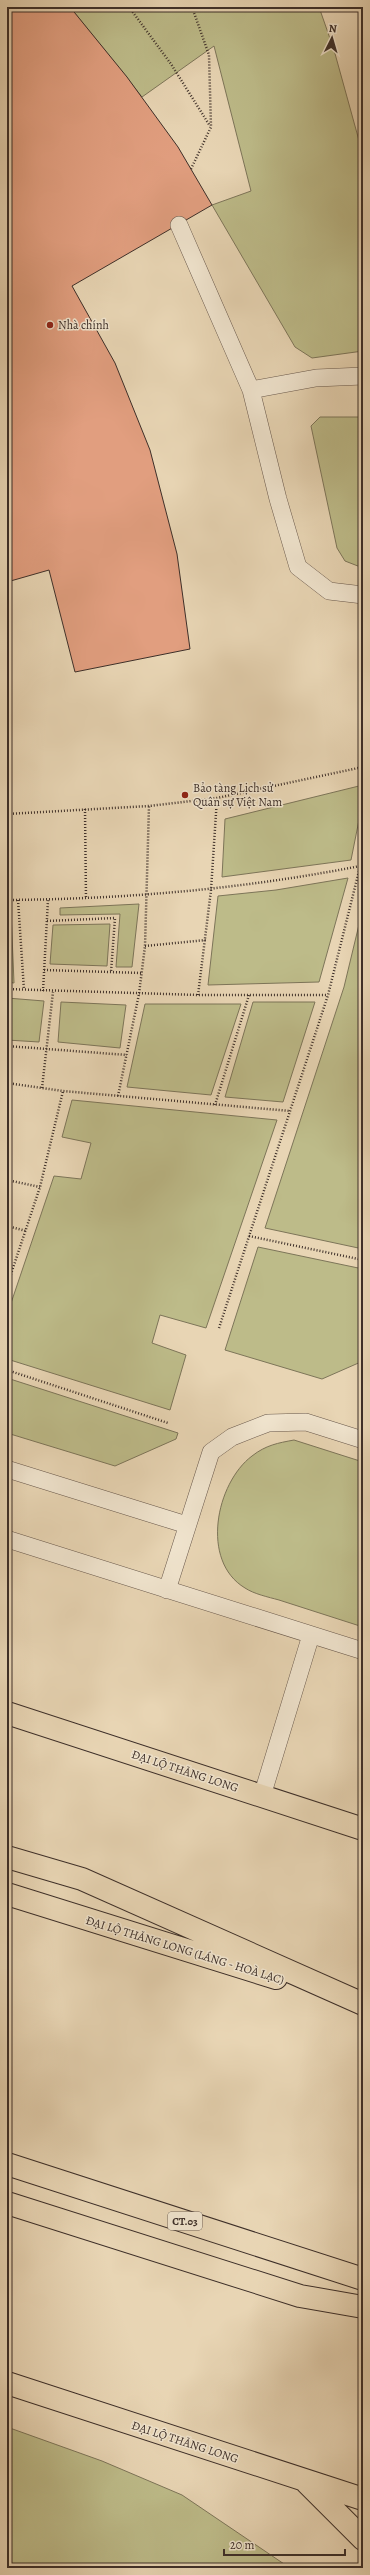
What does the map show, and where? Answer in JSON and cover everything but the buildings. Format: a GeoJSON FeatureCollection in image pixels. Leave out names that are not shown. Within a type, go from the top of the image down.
{"type":"FeatureCollection","features":[{"type":"Feature","properties":{"kind":"main road","name":"ĐẠI LỘ THĂNG LONG"},"geometry":{"type":"LineString","coordinates":[[7,1714],[363,1829]]}},
{"type":"Feature","properties":{"kind":"main road"},"geometry":{"type":"LineString","coordinates":[[7,1857],[82,1879],[363,2005]]}},
{"type":"Feature","properties":{"kind":"main road","name":"ĐẠI LỘ THĂNG LONG (LÁNG - HOÀ LẠC)"},"geometry":{"type":"LineString","coordinates":[[7,1894],[363,2005]]}},
{"type":"Feature","properties":{"kind":"main road","name":"CT.03"},"geometry":{"type":"LineString","coordinates":[[7,2164],[363,2279]]}},
{"type":"Feature","properties":{"kind":"main road"},"geometry":{"type":"LineString","coordinates":[[7,2203],[300,2296],[363,2307]]}},
{"type":"Feature","properties":{"kind":"main road","name":"ĐẠI LỘ THĂNG LONG"},"geometry":{"type":"LineString","coordinates":[[7,2383],[363,2499]]}},
{"type":"Feature","properties":{"kind":"main road"},"geometry":{"type":"LineString","coordinates":[[305,2481],[363,2539]]}},
{"type":"Feature","properties":{"kind":"lane"},"geometry":{"type":"LineString","coordinates":[[179,225],[251,390],[278,498],[298,567],[329,591],[363,595]]}},
{"type":"Feature","properties":{"kind":"lane"},"geometry":{"type":"LineString","coordinates":[[251,390],[316,378],[363,376]]}},
{"type":"Feature","properties":{"kind":"lane"},"geometry":{"type":"LineString","coordinates":[[167,1590],[211,1452],[232,1437],[268,1423],[306,1422],[363,1440]]}},
{"type":"Feature","properties":{"kind":"lane"},"geometry":{"type":"LineString","coordinates":[[7,1468],[187,1525]]}},
{"type":"Feature","properties":{"kind":"lane"},"geometry":{"type":"LineString","coordinates":[[7,1539],[363,1651]]}},
{"type":"Feature","properties":{"kind":"lane"},"geometry":{"type":"LineString","coordinates":[[262,1796],[311,1634]]}},
{"type":"Feature","properties":{"kind":"path"},"geometry":{"type":"LineString","coordinates":[[129,7],[171,64],[211,127]]}},
{"type":"Feature","properties":{"kind":"path"},"geometry":{"type":"LineString","coordinates":[[191,169],[211,127],[209,55],[192,7]]}},
{"type":"Feature","properties":{"kind":"path"},"geometry":{"type":"LineString","coordinates":[[7,814],[149,806],[217,798],[363,767]]}},
{"type":"Feature","properties":{"kind":"path"},"geometry":{"type":"LineString","coordinates":[[198,995],[211,890],[217,798]]}},
{"type":"Feature","properties":{"kind":"path"},"geometry":{"type":"LineString","coordinates":[[118,1096],[139,994],[145,946],[148,895],[149,806]]}},
{"type":"Feature","properties":{"kind":"path"},"geometry":{"type":"LineString","coordinates":[[85,809],[86,898]]}},
{"type":"Feature","properties":{"kind":"path"},"geometry":{"type":"LineString","coordinates":[[219,1328],[328,995],[363,854]]}},
{"type":"Feature","properties":{"kind":"path"},"geometry":{"type":"LineString","coordinates":[[7,900],[48,900],[211,890],[298,878],[360,866]]}},
{"type":"Feature","properties":{"kind":"path"},"geometry":{"type":"LineString","coordinates":[[18,900],[24,990]]}},
{"type":"Feature","properties":{"kind":"path"},"geometry":{"type":"LineString","coordinates":[[43,991],[48,900]]}},
{"type":"Feature","properties":{"kind":"path"},"geometry":{"type":"LineString","coordinates":[[47,921],[115,918],[111,972]]}},
{"type":"Feature","properties":{"kind":"path"},"geometry":{"type":"LineString","coordinates":[[145,946],[206,940]]}},
{"type":"Feature","properties":{"kind":"path"},"geometry":{"type":"LineString","coordinates":[[44,970],[142,973]]}},
{"type":"Feature","properties":{"kind":"path"},"geometry":{"type":"LineString","coordinates":[[7,989],[53,992],[139,994],[328,995]]}},
{"type":"Feature","properties":{"kind":"path"},"geometry":{"type":"LineString","coordinates":[[42,1088],[53,992]]}},
{"type":"Feature","properties":{"kind":"path"},"geometry":{"type":"LineString","coordinates":[[215,1105],[249,995]]}},
{"type":"Feature","properties":{"kind":"path"},"geometry":{"type":"LineString","coordinates":[[7,1046],[127,1055]]}},
{"type":"Feature","properties":{"kind":"path"},"geometry":{"type":"LineString","coordinates":[[7,1083],[63,1091],[290,1111]]}},
{"type":"Feature","properties":{"kind":"path"},"geometry":{"type":"LineString","coordinates":[[7,1286],[40,1187],[63,1091]]}},
{"type":"Feature","properties":{"kind":"path"},"geometry":{"type":"LineString","coordinates":[[7,1180],[40,1187]]}},
{"type":"Feature","properties":{"kind":"path"},"geometry":{"type":"LineString","coordinates":[[7,1226],[26,1231]]}},
{"type":"Feature","properties":{"kind":"path"},"geometry":{"type":"LineString","coordinates":[[249,1236],[363,1260]]}},
{"type":"Feature","properties":{"kind":"path"},"geometry":{"type":"LineString","coordinates":[[7,1370],[168,1423]]}},
{"type":"Feature","properties":{"kind":"shaded area"},"geometry":{"type":"Polygon","coordinates":[[[70,7],[319,7],[334,50],[363,155],[363,351],[312,358],[295,347],[212,205],[251,191],[214,46],[142,97],[70,7]]]}},
{"type":"Feature","properties":{"kind":"shaded area"},"geometry":{"type":"Polygon","coordinates":[[[320,417],[363,417],[363,568],[345,561],[337,548],[311,426],[320,417]]]}},
{"type":"Feature","properties":{"kind":"shaded area"},"geometry":{"type":"Polygon","coordinates":[[[363,785],[363,800],[351,860],[222,877],[225,819],[363,785]]]}},
{"type":"Feature","properties":{"kind":"shaded area"},"geometry":{"type":"Polygon","coordinates":[[[348,878],[319,982],[208,985],[218,896],[276,890],[348,878]]]}},
{"type":"Feature","properties":{"kind":"shaded area"},"geometry":{"type":"Polygon","coordinates":[[[139,904],[132,967],[116,967],[120,914],[60,915],[60,908],[139,904]]]}},
{"type":"Feature","properties":{"kind":"shaded area"},"geometry":{"type":"Polygon","coordinates":[[[363,908],[363,1249],[265,1228],[344,987],[363,908]]]}},
{"type":"Feature","properties":{"kind":"shaded area"},"geometry":{"type":"Polygon","coordinates":[[[7,911],[11,911],[14,983],[7,982],[7,911]]]}},
{"type":"Feature","properties":{"kind":"shaded area"},"geometry":{"type":"Polygon","coordinates":[[[110,924],[107,966],[50,964],[53,925],[110,924]]]}},
{"type":"Feature","properties":{"kind":"shaded area"},"geometry":{"type":"Polygon","coordinates":[[[7,998],[44,1001],[39,1042],[7,1040],[7,998]]]}},
{"type":"Feature","properties":{"kind":"shaded area"},"geometry":{"type":"Polygon","coordinates":[[[61,1002],[126,1005],[120,1048],[58,1042],[61,1002]]]}},
{"type":"Feature","properties":{"kind":"shaded area"},"geometry":{"type":"Polygon","coordinates":[[[253,1002],[315,1002],[283,1102],[225,1097],[253,1002]]]}},
{"type":"Feature","properties":{"kind":"shaded area"},"geometry":{"type":"Polygon","coordinates":[[[145,1004],[241,1004],[211,1095],[127,1087],[145,1004]]]}},
{"type":"Feature","properties":{"kind":"shaded area"},"geometry":{"type":"Polygon","coordinates":[[[72,1100],[277,1120],[206,1328],[160,1315],[152,1343],[186,1355],[170,1410],[7,1359],[7,1315],[54,1176],[81,1179],[91,1143],[62,1137],[72,1100]]]}},
{"type":"Feature","properties":{"kind":"shaded area"},"geometry":{"type":"Polygon","coordinates":[[[258,1247],[363,1269],[363,1361],[322,1379],[225,1350],[258,1247]]]}},
{"type":"Feature","properties":{"kind":"shaded area"},"geometry":{"type":"Polygon","coordinates":[[[7,1378],[178,1433],[176,1439],[115,1466],[7,1433],[7,1378]]]}},
{"type":"Feature","properties":{"kind":"shaded area"},"geometry":{"type":"Polygon","coordinates":[[[294,1440],[363,1462],[363,1627],[249,1590],[231,1576],[222,1560],[218,1541],[218,1522],[222,1503],[229,1484],[240,1468],[257,1452],[272,1445],[294,1440]]]}},
{"type":"Feature","properties":{"kind":"shaded area"},"geometry":{"type":"Polygon","coordinates":[[[7,2427],[102,2461],[182,2495],[290,2568],[7,2568],[7,2427]]]}},
{"type":"Feature","properties":{"kind":"place","name":"Nhà chính"},"geometry":{"type":"Point","coordinates":[50,325]}},
{"type":"Feature","properties":{"kind":"place","name":"Bảo tàng Lịch sử Quân sự Việt Nam"},"geometry":{"type":"Point","coordinates":[185,795]}}]}
